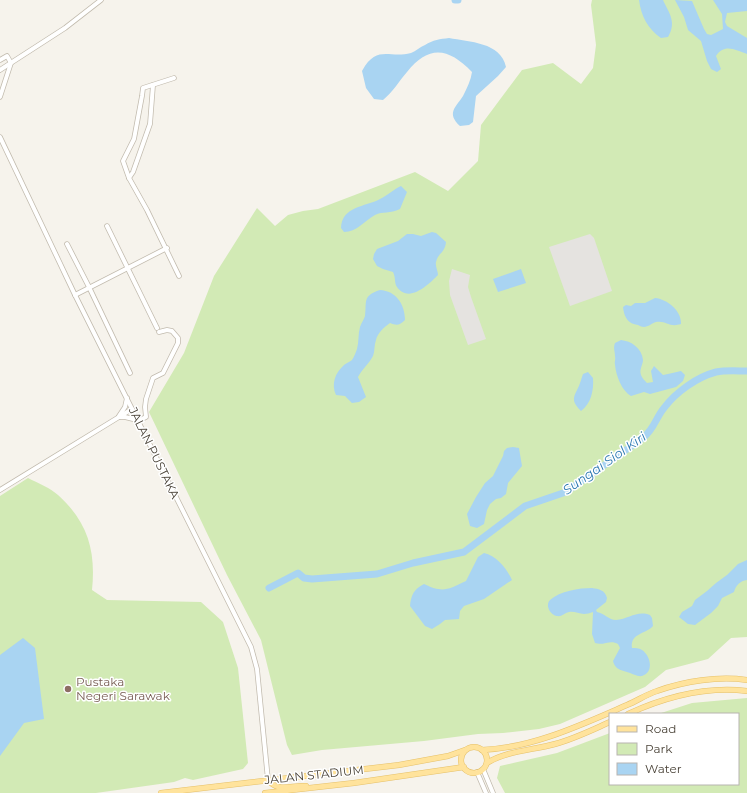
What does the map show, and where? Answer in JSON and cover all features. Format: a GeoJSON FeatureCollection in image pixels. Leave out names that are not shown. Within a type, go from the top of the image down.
{"type":"FeatureCollection","features":[{"type":"Feature","properties":{"kind":"main road"},"geometry":{"type":"LineString","coordinates":[[609,722],[556,744],[492,759],[487,762],[483,769],[476,772],[470,772],[464,767],[462,758],[465,750],[472,747],[482,750],[494,749],[536,740],[600,716],[656,691],[682,684],[722,678],[747,680]]}},
{"type":"Feature","properties":{"kind":"main road"},"geometry":{"type":"LineString","coordinates":[[630,713],[661,700],[684,694],[715,690],[747,691]]}},
{"type":"Feature","properties":{"kind":"main road","name":"JALAN STADIUM"},"geometry":{"type":"LineString","coordinates":[[162,793],[399,765],[448,756],[465,750]]}},
{"type":"Feature","properties":{"kind":"main road"},"geometry":{"type":"LineString","coordinates":[[482,750],[486,755],[487,762]]}},
{"type":"Feature","properties":{"kind":"main road","name":"JALAN STADIUM"},"geometry":{"type":"LineString","coordinates":[[265,793],[354,783],[464,767]]}},
{"type":"Feature","properties":{"kind":"main road"},"geometry":{"type":"LineString","coordinates":[[268,780],[276,787],[281,788],[302,785],[321,786]]}},
{"type":"Feature","properties":{"kind":"street"},"geometry":{"type":"LineString","coordinates":[[0,70],[65,28],[101,0]]}},
{"type":"Feature","properties":{"kind":"street"},"geometry":{"type":"LineString","coordinates":[[0,52],[2,59],[7,56],[11,63],[0,97]]}},
{"type":"Feature","properties":{"kind":"street"},"geometry":{"type":"LineString","coordinates":[[174,78],[143,88],[134,139],[123,161],[129,178],[167,248],[179,276]]}},
{"type":"Feature","properties":{"kind":"street"},"geometry":{"type":"LineString","coordinates":[[129,178],[133,172],[150,124],[153,85]]}},
{"type":"Feature","properties":{"kind":"street","name":"JALAN PUSTAKA"},"geometry":{"type":"LineString","coordinates":[[0,137],[75,295],[251,647],[257,670],[268,780]]}},
{"type":"Feature","properties":{"kind":"street"},"geometry":{"type":"LineString","coordinates":[[107,226],[158,330],[172,331],[177,335],[178,342],[163,372],[153,378],[146,399],[146,417],[138,421],[126,417],[117,418]]}},
{"type":"Feature","properties":{"kind":"street"},"geometry":{"type":"LineString","coordinates":[[67,244],[130,373]]}},
{"type":"Feature","properties":{"kind":"street"},"geometry":{"type":"LineString","coordinates":[[75,295],[167,248]]}},
{"type":"Feature","properties":{"kind":"street"},"geometry":{"type":"LineString","coordinates":[[117,418],[125,407],[127,398]]}},
{"type":"Feature","properties":{"kind":"street"},"geometry":{"type":"LineString","coordinates":[[0,490],[132,409]]}},
{"type":"Feature","properties":{"kind":"street"},"geometry":{"type":"LineString","coordinates":[[483,769],[493,793]]}},
{"type":"Feature","properties":{"kind":"street"},"geometry":{"type":"LineString","coordinates":[[476,772],[486,793]]}},
{"type":"Feature","properties":{"kind":"green space"},"geometry":{"type":"Polygon","coordinates":[[[592,0],[747,0],[747,637],[731,638],[708,659],[666,670],[645,687],[560,724],[539,729],[322,750],[292,755],[287,745],[261,640],[227,575],[149,412],[184,353],[214,276],[257,208],[275,226],[288,215],[318,209],[415,172],[448,191],[478,161],[481,125],[522,70],[553,63],[581,84],[593,68],[596,45],[591,5],[592,0]]]}},
{"type":"Feature","properties":{"kind":"green space"},"geometry":{"type":"Polygon","coordinates":[[[28,478],[58,495],[77,516],[88,538],[91,550],[93,562],[92,590],[107,600],[201,602],[223,622],[238,668],[248,763],[243,769],[193,780],[185,778],[174,782],[96,793],[0,793],[0,496],[28,478]]]}},
{"type":"Feature","properties":{"kind":"green space"},"geometry":{"type":"Polygon","coordinates":[[[747,698],[747,793],[505,793],[497,778],[500,766],[557,753],[609,733],[609,785],[739,785],[739,713],[661,713],[692,703],[747,698]]]}},
{"type":"Feature","properties":{"kind":"shaded area"},"geometry":{"type":"Polygon","coordinates":[[[590,234],[594,238],[612,291],[570,306],[549,247],[590,234]]]}},
{"type":"Feature","properties":{"kind":"shaded area"},"geometry":{"type":"Polygon","coordinates":[[[452,269],[470,275],[468,287],[486,339],[468,345],[450,295],[449,281],[452,269]]]}},
{"type":"Feature","properties":{"kind":"water"},"geometry":{"type":"Polygon","coordinates":[[[639,0],[663,0],[670,13],[672,22],[671,32],[668,37],[661,38],[652,31],[643,17],[639,0]]]}},
{"type":"Feature","properties":{"kind":"water"},"geometry":{"type":"Polygon","coordinates":[[[675,0],[692,1],[704,29],[707,34],[711,35],[723,29],[722,14],[713,0],[747,0],[747,11],[727,13],[725,22],[727,26],[747,38],[747,54],[734,49],[723,50],[716,56],[721,69],[717,72],[711,69],[701,41],[688,30],[684,17],[675,0]]]}},
{"type":"Feature","properties":{"kind":"water"},"geometry":{"type":"Polygon","coordinates":[[[449,38],[475,42],[491,48],[498,52],[506,67],[476,96],[473,122],[469,125],[460,126],[453,114],[455,107],[463,96],[472,72],[464,64],[447,54],[439,52],[431,53],[423,57],[415,63],[390,94],[383,100],[374,99],[366,88],[362,71],[373,58],[384,54],[411,53],[431,42],[449,38]]]}},
{"type":"Feature","properties":{"kind":"water"},"geometry":{"type":"Polygon","coordinates":[[[401,186],[407,192],[400,209],[375,215],[357,228],[349,232],[344,232],[341,228],[345,215],[355,208],[374,202],[386,196],[401,186]]]}},
{"type":"Feature","properties":{"kind":"water"},"geometry":{"type":"Polygon","coordinates":[[[432,232],[436,233],[446,242],[436,262],[438,275],[419,291],[407,294],[402,292],[396,285],[393,272],[377,266],[373,259],[374,254],[377,249],[398,241],[407,234],[421,236],[432,232]]]}},
{"type":"Feature","properties":{"kind":"water"},"geometry":{"type":"Polygon","coordinates":[[[521,269],[526,283],[498,292],[493,279],[521,269]]]}},
{"type":"Feature","properties":{"kind":"water"},"geometry":{"type":"Polygon","coordinates":[[[380,290],[391,293],[398,299],[405,314],[405,320],[398,324],[390,323],[378,335],[375,342],[373,356],[358,377],[366,397],[359,402],[352,403],[345,396],[336,395],[334,383],[336,375],[341,368],[352,360],[356,353],[360,327],[365,316],[366,300],[370,294],[380,290]]]}},
{"type":"Feature","properties":{"kind":"water"},"geometry":{"type":"Polygon","coordinates":[[[655,298],[673,306],[681,319],[681,324],[670,325],[662,322],[656,322],[643,327],[629,322],[624,314],[623,307],[626,305],[631,306],[635,303],[645,303],[655,298]]]}},
{"type":"Feature","properties":{"kind":"water"},"geometry":{"type":"Polygon","coordinates":[[[621,340],[629,342],[641,352],[643,360],[641,373],[642,377],[647,383],[653,382],[651,371],[654,366],[663,375],[681,371],[685,375],[683,381],[676,387],[650,394],[644,392],[631,396],[622,387],[618,378],[615,364],[614,345],[621,340]]]}},
{"type":"Feature","properties":{"kind":"water"},"geometry":{"type":"Polygon","coordinates":[[[588,372],[593,378],[593,387],[587,405],[581,411],[576,406],[574,396],[583,374],[588,372]]]}},
{"type":"Feature","properties":{"kind":"water"},"geometry":{"type":"Polygon","coordinates":[[[507,448],[519,448],[522,466],[508,483],[506,494],[490,504],[484,524],[477,528],[470,526],[467,514],[476,497],[485,483],[493,476],[504,451],[507,448]]]}},
{"type":"Feature","properties":{"kind":"water"},"geometry":{"type":"Polygon","coordinates":[[[484,553],[497,560],[512,580],[484,599],[464,606],[460,611],[459,619],[445,620],[432,629],[425,626],[410,606],[415,590],[424,584],[436,589],[445,589],[454,587],[466,581],[478,557],[484,553]]]}},
{"type":"Feature","properties":{"kind":"water"},"geometry":{"type":"Polygon","coordinates":[[[747,560],[747,580],[742,581],[736,587],[734,592],[722,598],[718,606],[711,613],[695,625],[688,624],[679,617],[682,612],[692,606],[695,600],[727,575],[738,564],[747,560]]]}},
{"type":"Feature","properties":{"kind":"water"},"geometry":{"type":"Polygon","coordinates":[[[576,589],[599,589],[606,595],[607,598],[606,602],[596,610],[597,612],[611,619],[616,620],[637,614],[650,615],[652,618],[653,626],[639,634],[633,639],[632,643],[632,648],[642,650],[649,659],[650,667],[646,674],[639,676],[620,670],[616,667],[613,661],[620,648],[618,644],[612,642],[601,644],[595,643],[592,634],[593,612],[584,614],[569,612],[559,616],[552,614],[549,610],[548,604],[550,600],[559,594],[576,589]]]}},
{"type":"Feature","properties":{"kind":"water"},"geometry":{"type":"Polygon","coordinates":[[[23,638],[35,648],[44,719],[24,723],[0,756],[0,655],[23,638]]]}},
{"type":"Feature","properties":{"kind":"waterway","name":"Sungai Siol Kiri"},"geometry":{"type":"LineString","coordinates":[[269,588],[298,573],[304,578],[312,579],[377,574],[413,563],[464,552],[525,506],[566,492],[643,438],[650,431],[661,412],[669,402],[694,381],[716,372],[747,371]]}},
{"type":"Feature","properties":{"kind":"place","name":"Pustaka Negeri Sarawak"},"geometry":{"type":"Point","coordinates":[68,689]}}]}
